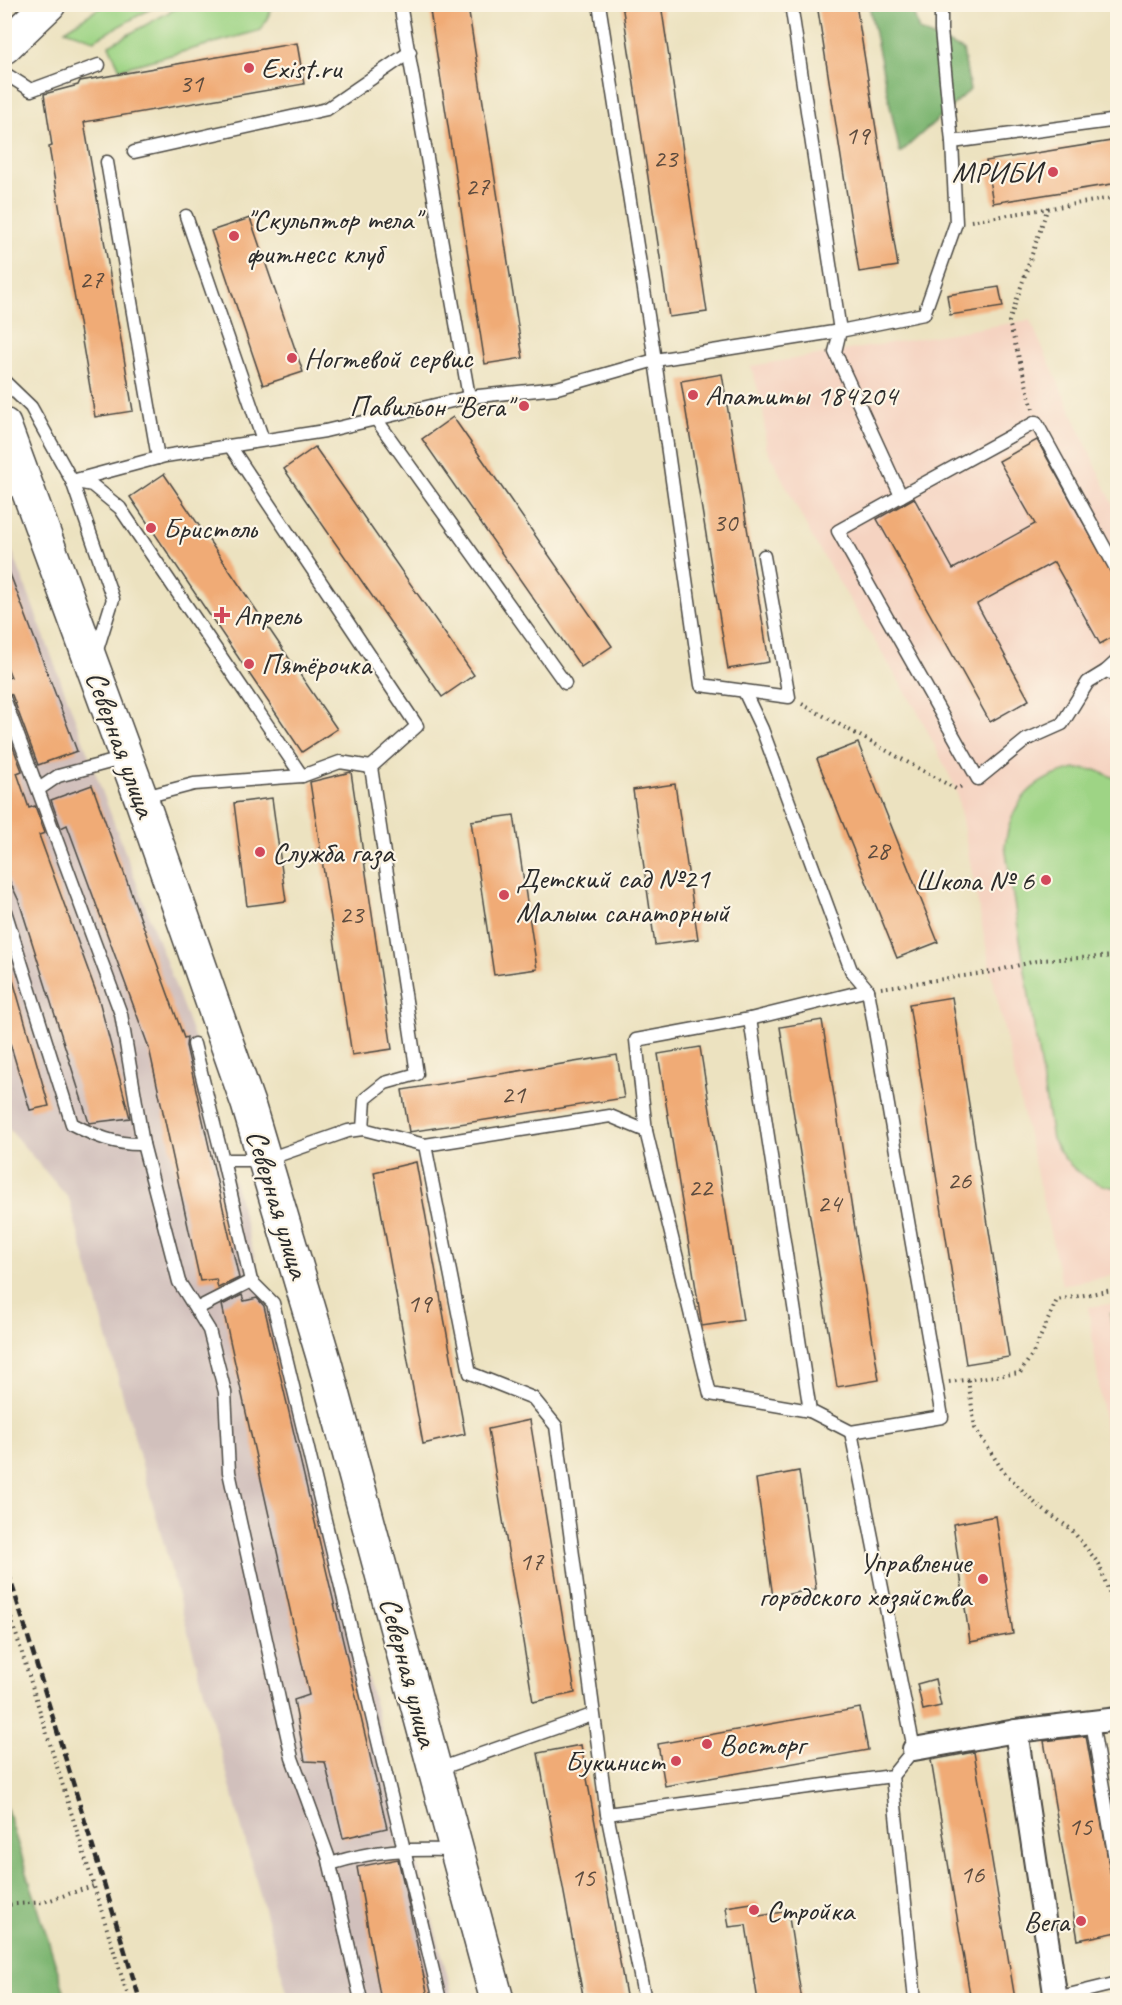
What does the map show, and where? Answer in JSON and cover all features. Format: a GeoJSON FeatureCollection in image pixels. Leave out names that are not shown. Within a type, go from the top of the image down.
{"type":"FeatureCollection","features":[{"type":"Feature","properties":{"kind":"main road"},"geometry":{"type":"LineString","coordinates":[[4,47],[49,4]]}},
{"type":"Feature","properties":{"kind":"main road","name":"Северная улица"},"geometry":{"type":"LineString","coordinates":[[4,425],[16,488],[92,666],[141,798],[265,1160],[325,1363],[497,2001]]}},
{"type":"Feature","properties":{"kind":"street"},"geometry":{"type":"LineString","coordinates":[[914,1749],[1016,1731],[1118,1719]]}},
{"type":"Feature","properties":{"kind":"street"},"geometry":{"type":"LineString","coordinates":[[1016,1731],[1056,1999]]}},
{"type":"Feature","properties":{"kind":"lane"},"geometry":{"type":"LineString","coordinates":[[400,4],[469,397]]}},
{"type":"Feature","properties":{"kind":"lane"},"geometry":{"type":"LineString","coordinates":[[599,4],[655,360],[701,685],[789,697],[764,555]]}},
{"type":"Feature","properties":{"kind":"lane"},"geometry":{"type":"LineString","coordinates":[[791,4],[840,331],[835,352],[901,496]]}},
{"type":"Feature","properties":{"kind":"lane"},"geometry":{"type":"LineString","coordinates":[[72,481],[158,458],[325,431],[469,397],[557,388],[655,360],[840,331],[924,314],[956,223],[952,142],[940,4]]}},
{"type":"Feature","properties":{"kind":"lane"},"geometry":{"type":"LineString","coordinates":[[134,152],[327,109],[410,52]]}},
{"type":"Feature","properties":{"kind":"lane"},"geometry":{"type":"LineString","coordinates":[[4,73],[31,90],[99,65]]}},
{"type":"Feature","properties":{"kind":"lane"},"geometry":{"type":"LineString","coordinates":[[952,142],[1118,120]]}},
{"type":"Feature","properties":{"kind":"lane"},"geometry":{"type":"LineString","coordinates":[[107,162],[158,458]]}},
{"type":"Feature","properties":{"kind":"lane"},"geometry":{"type":"LineString","coordinates":[[186,216],[263,440]]}},
{"type":"Feature","properties":{"kind":"lane"},"geometry":{"type":"LineString","coordinates":[[4,381],[32,407],[72,481],[113,599],[92,666]]}},
{"type":"Feature","properties":{"kind":"lane"},"geometry":{"type":"LineString","coordinates":[[376,419],[565,684]]}},
{"type":"Feature","properties":{"kind":"lane"},"geometry":{"type":"LineString","coordinates":[[1118,572],[1036,422],[838,531],[978,779],[1026,740],[1062,724],[1088,682],[1112,674],[1118,660]]}},
{"type":"Feature","properties":{"kind":"lane"},"geometry":{"type":"LineString","coordinates":[[230,446],[417,726],[372,767]]}},
{"type":"Feature","properties":{"kind":"lane"},"geometry":{"type":"LineString","coordinates":[[72,481],[92,485],[120,508],[302,776]]}},
{"type":"Feature","properties":{"kind":"lane"},"geometry":{"type":"LineString","coordinates":[[744,691],[762,729],[851,970],[868,990],[942,1417],[851,1432],[810,1411],[711,1394],[646,1131],[636,1040],[750,1019],[868,990]]}},
{"type":"Feature","properties":{"kind":"lane"},"geometry":{"type":"LineString","coordinates":[[4,698],[121,1014],[143,1144],[179,1282],[209,1330],[225,1392],[229,1472],[292,1758],[330,1864],[362,2001]]}},
{"type":"Feature","properties":{"kind":"lane"},"geometry":{"type":"LineString","coordinates":[[39,789],[58,776],[125,758]]}},
{"type":"Feature","properties":{"kind":"lane"},"geometry":{"type":"LineString","coordinates":[[141,798],[194,784],[302,776],[340,762],[372,767]]}},
{"type":"Feature","properties":{"kind":"lane"},"geometry":{"type":"LineString","coordinates":[[363,1129],[365,1099],[385,1083],[417,1074],[372,767]]}},
{"type":"Feature","properties":{"kind":"lane"},"geometry":{"type":"LineString","coordinates":[[4,908],[72,1124],[98,1137],[127,1145],[143,1144]]}},
{"type":"Feature","properties":{"kind":"lane"},"geometry":{"type":"LineString","coordinates":[[750,1019],[810,1411]]}},
{"type":"Feature","properties":{"kind":"lane"},"geometry":{"type":"LineString","coordinates":[[194,1044],[251,1281],[273,1303],[440,2001]]}},
{"type":"Feature","properties":{"kind":"lane"},"geometry":{"type":"LineString","coordinates":[[223,1160],[265,1160],[348,1131],[363,1129],[425,1145],[610,1116],[646,1131]]}},
{"type":"Feature","properties":{"kind":"lane"},"geometry":{"type":"LineString","coordinates":[[425,1145],[470,1374],[533,1398],[556,1425],[592,1714],[607,1814],[645,2001]]}},
{"type":"Feature","properties":{"kind":"lane"},"geometry":{"type":"LineString","coordinates":[[196,1309],[251,1281]]}},
{"type":"Feature","properties":{"kind":"lane"},"geometry":{"type":"LineString","coordinates":[[607,1814],[892,1776],[914,1749],[851,1432]]}},
{"type":"Feature","properties":{"kind":"lane"},"geometry":{"type":"LineString","coordinates":[[436,1770],[592,1714]]}},
{"type":"Feature","properties":{"kind":"lane"},"geometry":{"type":"LineString","coordinates":[[1092,1722],[1118,1877]]}},
{"type":"Feature","properties":{"kind":"lane"},"geometry":{"type":"LineString","coordinates":[[892,1776],[915,2001]]}},
{"type":"Feature","properties":{"kind":"lane"},"geometry":{"type":"LineString","coordinates":[[330,1864],[370,1852],[404,1849],[456,1850]]}},
{"type":"Feature","properties":{"kind":"lane"},"geometry":{"type":"LineString","coordinates":[[1056,1999],[1118,1983]]}},
{"type":"Feature","properties":{"kind":"path"},"geometry":{"type":"LineString","coordinates":[[956,223],[1118,197]]}},
{"type":"Feature","properties":{"kind":"path"},"geometry":{"type":"LineString","coordinates":[[1036,422],[1009,322],[1048,207]]}},
{"type":"Feature","properties":{"kind":"path"},"geometry":{"type":"LineString","coordinates":[[789,697],[956,789],[978,779]]}},
{"type":"Feature","properties":{"kind":"path"},"geometry":{"type":"LineString","coordinates":[[868,990],[991,972],[1040,960],[1118,956]]}},
{"type":"Feature","properties":{"kind":"path"},"geometry":{"type":"LineString","coordinates":[[936,1384],[1020,1373],[1033,1353],[1057,1300],[1118,1288]]}},
{"type":"Feature","properties":{"kind":"path"},"geometry":{"type":"LineString","coordinates":[[968,1380],[975,1428],[1003,1471],[1038,1506],[1071,1529],[1099,1564],[1118,1618]]}},
{"type":"Feature","properties":{"kind":"path"},"geometry":{"type":"LineString","coordinates":[[4,1595],[129,2001]]}},
{"type":"Feature","properties":{"kind":"path"},"geometry":{"type":"LineString","coordinates":[[4,1905],[45,1902],[93,1886]]}},
{"type":"Feature","properties":{"kind":"shaded area","name":"Школа № 6"},"geometry":{"type":"Polygon","coordinates":[[[1030,320],[1117,513],[1117,1275],[1062,1285],[991,972],[956,789],[920,716],[813,539],[766,447],[763,407],[751,366],[1030,320]]]}},
{"type":"Feature","properties":{"kind":"shaded area"},"geometry":{"type":"Polygon","coordinates":[[[4,529],[198,1047],[454,2000],[289,2000],[69,1199],[9,1129],[5,1118],[4,529]]]}},
{"type":"Feature","properties":{"kind":"shaded area"},"geometry":{"type":"Polygon","coordinates":[[[1117,1303],[1117,1517],[1088,1307],[1117,1303]]]}},
{"type":"Feature","properties":{"kind":"green space"},"geometry":{"type":"Polygon","coordinates":[[[104,5],[158,5],[94,40],[65,30],[104,5]]]}},
{"type":"Feature","properties":{"kind":"green space"},"geometry":{"type":"Polygon","coordinates":[[[182,5],[274,5],[261,30],[120,69],[109,45],[182,5]]]}},
{"type":"Feature","properties":{"kind":"green space"},"geometry":{"type":"Polygon","coordinates":[[[869,5],[911,5],[919,31],[963,50],[970,90],[900,153],[869,5]]]}},
{"type":"Feature","properties":{"kind":"green space"},"geometry":{"type":"Polygon","coordinates":[[[1076,769],[1096,770],[1117,779],[1117,1188],[1096,1182],[1078,1172],[1052,1139],[1005,846],[1012,816],[1026,794],[1047,778],[1076,769]]]}},
{"type":"Feature","properties":{"kind":"green space"},"geometry":{"type":"Polygon","coordinates":[[[1118,1312],[1117,1355],[1110,1313],[1118,1312]]]}},
{"type":"Feature","properties":{"kind":"green space"},"geometry":{"type":"Polygon","coordinates":[[[5,1803],[67,2000],[5,2000],[5,1803]]]}},
{"type":"Feature","properties":{"kind":"building"},"geometry":{"type":"Polygon","coordinates":[[[429,4],[452,4],[453,10],[468,7],[523,358],[485,364],[429,4]]]}},
{"type":"Feature","properties":{"kind":"building"},"geometry":{"type":"Polygon","coordinates":[[[622,4],[661,4],[707,312],[669,317],[622,4]]]}},
{"type":"Feature","properties":{"kind":"building"},"geometry":{"type":"Polygon","coordinates":[[[817,4],[856,4],[898,266],[859,272],[817,4]]]}},
{"type":"Feature","properties":{"kind":"building"},"geometry":{"type":"Polygon","coordinates":[[[297,43],[304,84],[84,122],[133,411],[95,417],[49,147],[52,146],[44,94],[78,85],[80,81],[297,43]]]}},
{"type":"Feature","properties":{"kind":"building","name":"МРИБИ"},"geometry":{"type":"Polygon","coordinates":[[[1118,140],[1118,183],[993,203],[986,161],[1118,140]]]}},
{"type":"Feature","properties":{"kind":"building"},"geometry":{"type":"Polygon","coordinates":[[[250,218],[303,372],[263,385],[211,231],[250,218]]]}},
{"type":"Feature","properties":{"kind":"building"},"geometry":{"type":"Polygon","coordinates":[[[999,287],[1003,307],[950,315],[947,295],[999,287]]]}},
{"type":"Feature","properties":{"kind":"building"},"geometry":{"type":"Polygon","coordinates":[[[722,374],[769,662],[728,669],[681,381],[722,374]]]}},
{"type":"Feature","properties":{"kind":"building"},"geometry":{"type":"Polygon","coordinates":[[[453,417],[612,646],[581,667],[422,439],[453,417]]]}},
{"type":"Feature","properties":{"kind":"building"},"geometry":{"type":"Polygon","coordinates":[[[1037,440],[1118,585],[1118,634],[1100,644],[1054,562],[977,604],[1029,700],[990,722],[877,519],[914,498],[953,569],[1035,524],[999,461],[1037,440]]]}},
{"type":"Feature","properties":{"kind":"building"},"geometry":{"type":"Polygon","coordinates":[[[315,447],[474,675],[442,697],[284,469],[315,447]]]}},
{"type":"Feature","properties":{"kind":"building"},"geometry":{"type":"Polygon","coordinates":[[[164,474],[337,729],[302,752],[130,497],[164,474]]]}},
{"type":"Feature","properties":{"kind":"building"},"geometry":{"type":"Polygon","coordinates":[[[4,558],[77,751],[38,765],[12,695],[4,690],[4,679],[11,677],[4,660],[4,558]]]}},
{"type":"Feature","properties":{"kind":"building"},"geometry":{"type":"Polygon","coordinates":[[[4,723],[22,771],[17,773],[29,808],[35,806],[45,833],[39,835],[99,1000],[130,1118],[89,1123],[19,901],[4,869],[4,723]]]}},
{"type":"Feature","properties":{"kind":"building"},"geometry":{"type":"Polygon","coordinates":[[[858,743],[938,942],[897,958],[817,759],[858,743]]]}},
{"type":"Feature","properties":{"kind":"building"},"geometry":{"type":"Polygon","coordinates":[[[351,772],[392,1049],[352,1055],[310,782],[351,772]]]}},
{"type":"Feature","properties":{"kind":"building"},"geometry":{"type":"Polygon","coordinates":[[[675,784],[698,939],[655,945],[633,790],[675,784]]]}},
{"type":"Feature","properties":{"kind":"building"},"geometry":{"type":"Polygon","coordinates":[[[92,785],[184,1038],[187,1037],[186,1046],[239,1278],[218,1288],[216,1279],[200,1281],[149,1048],[67,825],[61,828],[51,800],[92,785]]]}},
{"type":"Feature","properties":{"kind":"building","name":"Служба газа"},"geometry":{"type":"Polygon","coordinates":[[[272,798],[286,901],[247,906],[234,803],[272,798]]]}},
{"type":"Feature","properties":{"kind":"building","name":"Детский сад №21 Малыш санаторный"},"geometry":{"type":"Polygon","coordinates":[[[514,815],[537,969],[494,975],[471,821],[514,815]]]}},
{"type":"Feature","properties":{"kind":"building"},"geometry":{"type":"Polygon","coordinates":[[[4,966],[9,966],[49,1106],[30,1110],[4,1023],[4,966]]]}},
{"type":"Feature","properties":{"kind":"building"},"geometry":{"type":"Polygon","coordinates":[[[952,997],[1009,1357],[966,1364],[909,1004],[952,997]]]}},
{"type":"Feature","properties":{"kind":"building"},"geometry":{"type":"Polygon","coordinates":[[[822,1020],[879,1380],[837,1387],[780,1027],[822,1020]]]}},
{"type":"Feature","properties":{"kind":"building"},"geometry":{"type":"Polygon","coordinates":[[[700,1047],[743,1320],[702,1326],[658,1054],[700,1047]]]}},
{"type":"Feature","properties":{"kind":"building"},"geometry":{"type":"Polygon","coordinates":[[[617,1055],[624,1098],[409,1132],[402,1090],[617,1055]]]}},
{"type":"Feature","properties":{"kind":"building"},"geometry":{"type":"Polygon","coordinates":[[[416,1162],[465,1434],[423,1444],[374,1172],[416,1162]]]}},
{"type":"Feature","properties":{"kind":"building"},"geometry":{"type":"Polygon","coordinates":[[[242,1295],[244,1301],[257,1298],[264,1306],[387,1828],[343,1838],[325,1762],[305,1761],[294,1700],[309,1695],[222,1305],[242,1295]]]}},
{"type":"Feature","properties":{"kind":"building"},"geometry":{"type":"Polygon","coordinates":[[[530,1420],[575,1693],[533,1702],[488,1429],[530,1420]]]}},
{"type":"Feature","properties":{"kind":"building"},"geometry":{"type":"Polygon","coordinates":[[[799,1471],[816,1589],[773,1597],[756,1479],[799,1471]]]}},
{"type":"Feature","properties":{"kind":"building","name":"Управление городского хозяйства"},"geometry":{"type":"Polygon","coordinates":[[[996,1516],[1013,1634],[970,1642],[953,1524],[996,1516]]]}},
{"type":"Feature","properties":{"kind":"building"},"geometry":{"type":"Polygon","coordinates":[[[935,1679],[941,1706],[923,1710],[917,1684],[935,1679]]]}},
{"type":"Feature","properties":{"kind":"building"},"geometry":{"type":"Polygon","coordinates":[[[860,1708],[868,1750],[665,1786],[658,1744],[860,1708]]]}},
{"type":"Feature","properties":{"kind":"building"},"geometry":{"type":"Polygon","coordinates":[[[1086,1736],[1118,1915],[1118,1932],[1078,1940],[1044,1741],[1086,1736]]]}},
{"type":"Feature","properties":{"kind":"building"},"geometry":{"type":"Polygon","coordinates":[[[581,1745],[627,2001],[584,2001],[538,1753],[581,1745]]]}},
{"type":"Feature","properties":{"kind":"building"},"geometry":{"type":"Polygon","coordinates":[[[974,1752],[1015,1999],[1002,2001],[971,2001],[931,1760],[974,1752]]]}},
{"type":"Feature","properties":{"kind":"building"},"geometry":{"type":"Polygon","coordinates":[[[398,1859],[429,2001],[381,2001],[357,1867],[398,1859]]]}},
{"type":"Feature","properties":{"kind":"building"},"geometry":{"type":"Polygon","coordinates":[[[758,1902],[760,1916],[788,1911],[802,2001],[758,2001],[746,1925],[729,1927],[726,1907],[758,1902]]]}},
{"type":"Feature","properties":{"kind":"railway"},"geometry":{"type":"LineString","coordinates":[[4,1559],[140,2000]]}},
{"type":"Feature","properties":{"kind":"place","name":"Exist.ru"},"geometry":{"type":"Point","coordinates":[249,68]}},
{"type":"Feature","properties":{"kind":"place","name":"МРИБИ"},"geometry":{"type":"Point","coordinates":[1053,172]}},
{"type":"Feature","properties":{"kind":"place","name":"\"Скульптор тела\" фитнесс клуб"},"geometry":{"type":"Point","coordinates":[234,236]}},
{"type":"Feature","properties":{"kind":"place","name":"Ногтевой сервис"},"geometry":{"type":"Point","coordinates":[292,358]}},
{"type":"Feature","properties":{"kind":"place","name":"Апатиты 184204"},"geometry":{"type":"Point","coordinates":[693,395]}},
{"type":"Feature","properties":{"kind":"place","name":"Павильон \"Вега\""},"geometry":{"type":"Point","coordinates":[524,406]}},
{"type":"Feature","properties":{"kind":"place","name":"Бристоль"},"geometry":{"type":"Point","coordinates":[151,528]}},
{"type":"Feature","properties":{"kind":"place","name":"Апрель"},"geometry":{"type":"Point","coordinates":[222,615]}},
{"type":"Feature","properties":{"kind":"place","name":"Пятёрочка"},"geometry":{"type":"Point","coordinates":[249,664]}},
{"type":"Feature","properties":{"kind":"place","name":"Служба газа"},"geometry":{"type":"Point","coordinates":[260,852]}},
{"type":"Feature","properties":{"kind":"place","name":"Школа № 6"},"geometry":{"type":"Point","coordinates":[1046,880]}},
{"type":"Feature","properties":{"kind":"place","name":"Детский сад №21 Малыш санаторный"},"geometry":{"type":"Point","coordinates":[504,895]}},
{"type":"Feature","properties":{"kind":"place","name":"Управление городского хозяйства"},"geometry":{"type":"Point","coordinates":[983,1579]}},
{"type":"Feature","properties":{"kind":"place","name":"Восторг"},"geometry":{"type":"Point","coordinates":[707,1744]}},
{"type":"Feature","properties":{"kind":"place","name":"Букинист"},"geometry":{"type":"Point","coordinates":[676,1761]}},
{"type":"Feature","properties":{"kind":"place","name":"Стройка"},"geometry":{"type":"Point","coordinates":[754,1910]}},
{"type":"Feature","properties":{"kind":"place","name":"Вега"},"geometry":{"type":"Point","coordinates":[1081,1921]}}]}
